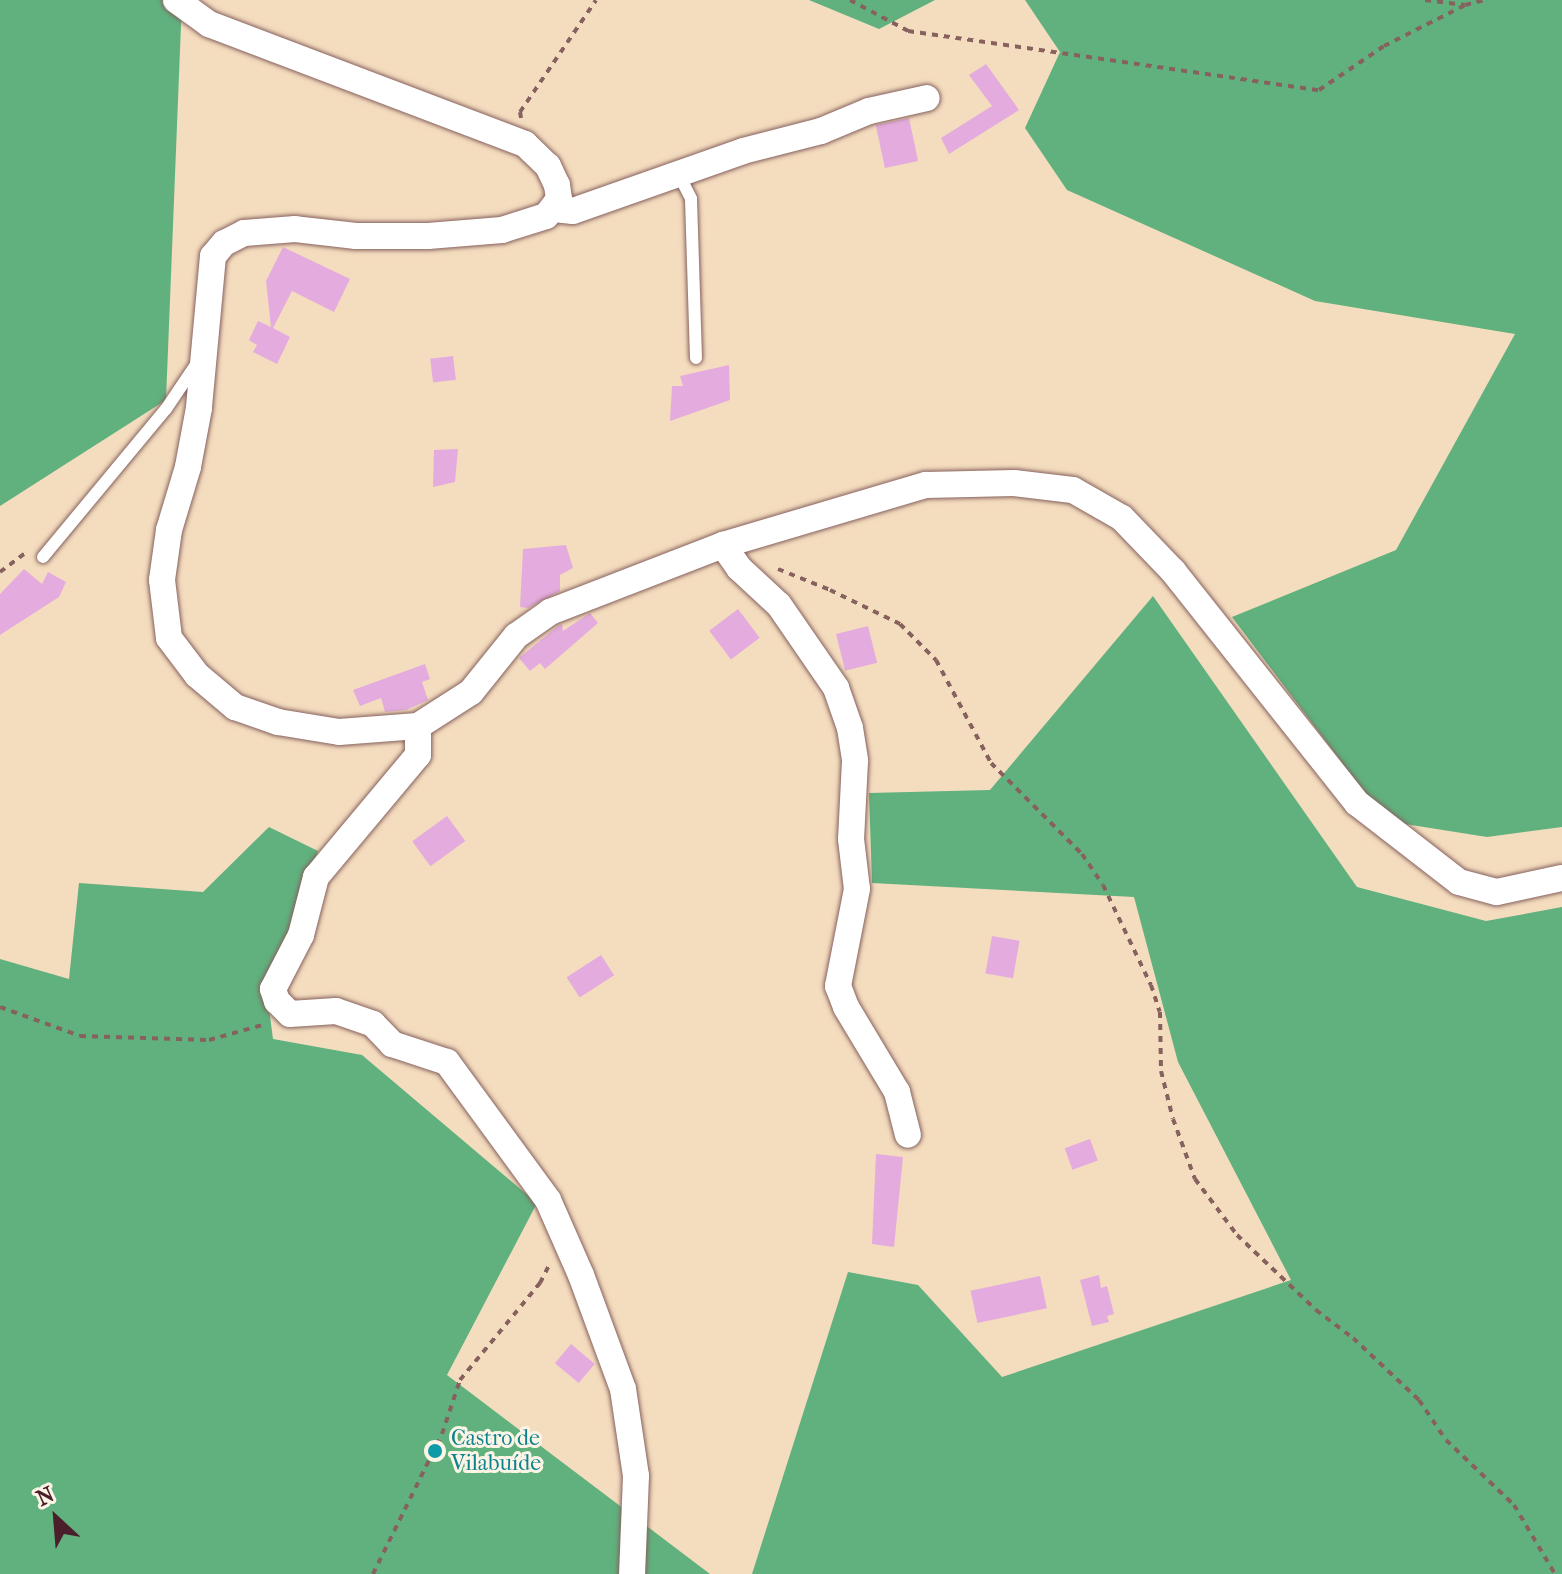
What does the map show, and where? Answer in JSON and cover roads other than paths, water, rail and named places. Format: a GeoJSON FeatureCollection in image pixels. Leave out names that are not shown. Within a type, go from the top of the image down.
{"type":"FeatureCollection","features":[{"type":"Feature","properties":{"kind":"street"},"geometry":{"type":"LineString","coordinates":[[176,0],[209,24],[525,144],[548,166],[557,185],[559,199],[554,209],[527,224],[502,230],[428,236],[356,236],[295,229],[244,233],[224,243],[213,256],[208,277],[207,347],[188,467],[169,530],[162,580],[169,638],[197,675],[235,707],[278,722],[339,732],[418,726],[471,692],[516,636],[550,612],[723,545],[926,485],[1014,483],[1073,490],[1122,518],[1173,571],[1357,803],[1459,882],[1497,892],[1562,878]]}},
{"type":"Feature","properties":{"kind":"street"},"geometry":{"type":"LineString","coordinates":[[554,209],[573,211],[678,173],[821,131],[869,111],[927,98]]}},
{"type":"Feature","properties":{"kind":"street"},"geometry":{"type":"LineString","coordinates":[[723,545],[739,568],[779,605],[836,688],[850,728],[855,761],[851,839],[857,889],[838,986],[846,1007],[897,1092],[908,1135]]}},
{"type":"Feature","properties":{"kind":"street"},"geometry":{"type":"LineString","coordinates":[[418,726],[418,755],[316,877],[301,935],[273,989],[277,1001],[290,1014],[336,1011],[373,1024],[392,1044],[447,1062],[548,1200],[623,1389],[636,1476],[632,1574]]}},
{"type":"Feature","properties":{"kind":"lane"},"geometry":{"type":"LineString","coordinates":[[678,173],[691,199],[696,358]]}},
{"type":"Feature","properties":{"kind":"lane"},"geometry":{"type":"LineString","coordinates":[[43,557],[166,409],[207,347]]}},
{"type":"Feature","properties":{"kind":"place","name":"Castro de Vilabuíde"},"geometry":{"type":"Point","coordinates":[435,1451]}}]}
